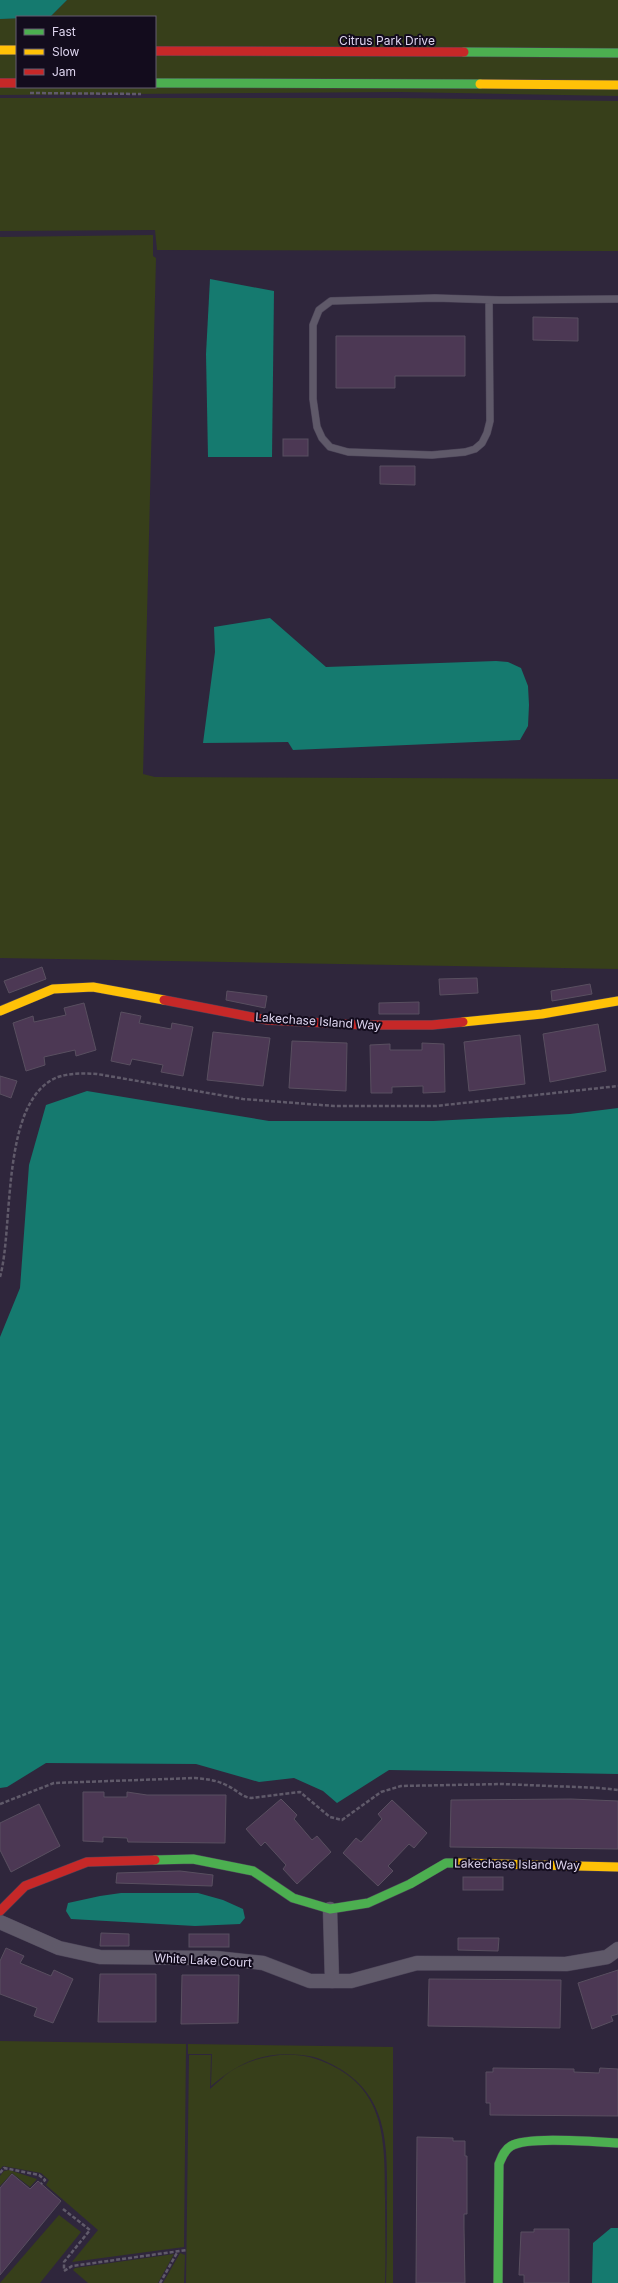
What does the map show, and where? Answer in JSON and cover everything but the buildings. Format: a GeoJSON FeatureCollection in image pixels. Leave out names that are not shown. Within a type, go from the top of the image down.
{"type":"FeatureCollection","features":[{"type":"Feature","properties":{"kind":"street"},"geometry":{"type":"LineString","coordinates":[[0,50],[16,50]]}},
{"type":"Feature","properties":{"kind":"street","name":"Citrus Park Drive"},"geometry":{"type":"LineString","coordinates":[[156,51],[618,53]]}},
{"type":"Feature","properties":{"kind":"street"},"geometry":{"type":"LineString","coordinates":[[0,82],[16,83]]}},
{"type":"Feature","properties":{"kind":"street"},"geometry":{"type":"LineString","coordinates":[[156,83],[618,85]]}},
{"type":"Feature","properties":{"kind":"street","name":"Lakechase Island Way"},"geometry":{"type":"LineString","coordinates":[[0,1011],[54,989],[93,987],[266,1020],[365,1025],[432,1025],[542,1014],[618,1001]]}},
{"type":"Feature","properties":{"kind":"street","name":"Lakechase Island Way"},"geometry":{"type":"LineString","coordinates":[[0,1911],[25,1886],[87,1862],[193,1859],[254,1871],[293,1898],[330,1909],[368,1903],[410,1884],[446,1863],[618,1867]]}},
{"type":"Feature","properties":{"kind":"street"},"geometry":{"type":"LineString","coordinates":[[330,1909],[332,1981]]}},
{"type":"Feature","properties":{"kind":"street","name":"White Lake Court"},"geometry":{"type":"LineString","coordinates":[[0,1922],[59,1948],[100,1957],[216,1958],[262,1963],[310,1981],[351,1981],[417,1963],[566,1964],[606,1957],[618,1949]]}},
{"type":"Feature","properties":{"kind":"street"},"geometry":{"type":"LineString","coordinates":[[498,2283],[499,2164],[504,2150],[514,2144],[528,2141],[618,2143]]}},
{"type":"Feature","properties":{"kind":"lane"},"geometry":{"type":"LineString","coordinates":[[489,300],[490,421],[482,442],[475,449],[465,452],[432,454],[370,454],[348,452],[330,447],[322,438],[314,413],[313,338],[316,317],[319,310],[331,301],[345,299],[618,299]]}},
{"type":"Feature","properties":{"kind":"path"},"geometry":{"type":"LineString","coordinates":[[0,1277],[6,1236],[13,1152],[18,1131],[22,1118],[35,1095],[57,1078],[84,1073],[97,1074],[243,1099],[301,1105],[374,1107],[436,1106],[618,1086]]}},
{"type":"Feature","properties":{"kind":"path"},"geometry":{"type":"LineString","coordinates":[[0,1804],[54,1783],[195,1778],[211,1780],[227,1785],[244,1797],[251,1798],[300,1792],[330,1817],[342,1820],[381,1792],[401,1786],[501,1784],[618,1790]]}},
{"type":"Feature","properties":{"kind":"path"},"geometry":{"type":"LineString","coordinates":[[0,2173],[4,2168],[40,2175],[45,2180],[41,2184]]}},
{"type":"Feature","properties":{"kind":"path"},"geometry":{"type":"LineString","coordinates":[[63,2209],[90,2230],[64,2262],[64,2271],[72,2266],[187,2250]]}},
{"type":"Feature","properties":{"kind":"path"},"geometry":{"type":"LineString","coordinates":[[160,2283],[178,2251]]}},
{"type":"Feature","properties":{"kind":"shaded area"},"geometry":{"type":"Polygon","coordinates":[[[0,0],[67,0],[51,16],[16,16],[16,18],[0,19],[0,0]]]}},
{"type":"Feature","properties":{"kind":"shaded area"},"geometry":{"type":"Polygon","coordinates":[[[67,0],[618,0],[618,96],[400,92],[0,95],[0,19],[16,18],[16,88],[156,88],[156,16],[51,16],[67,0]]]}},
{"type":"Feature","properties":{"kind":"shaded area"},"geometry":{"type":"Polygon","coordinates":[[[0,98],[399,98],[618,101],[618,251],[157,250],[155,230],[0,231],[0,98]]]}},
{"type":"Feature","properties":{"kind":"shaded area"},"geometry":{"type":"Polygon","coordinates":[[[153,235],[153,256],[156,258],[143,774],[155,777],[618,779],[618,969],[0,958],[0,237],[153,235]]]}},
{"type":"Feature","properties":{"kind":"shaded area"},"geometry":{"type":"Polygon","coordinates":[[[210,279],[274,291],[272,457],[208,457],[206,354],[210,279]]]}},
{"type":"Feature","properties":{"kind":"shaded area"},"geometry":{"type":"Polygon","coordinates":[[[270,618],[326,667],[496,661],[508,662],[521,668],[528,686],[528,726],[520,740],[293,750],[288,742],[203,743],[215,652],[214,627],[270,618]]]}},
{"type":"Feature","properties":{"kind":"shaded area"},"geometry":{"type":"Polygon","coordinates":[[[87,1091],[269,1121],[433,1121],[570,1114],[618,1108],[618,1774],[389,1770],[337,1803],[323,1791],[294,1778],[259,1782],[196,1764],[46,1763],[7,1787],[0,1788],[0,1337],[20,1288],[29,1165],[46,1105],[87,1091]]]}},
{"type":"Feature","properties":{"kind":"shaded area"},"geometry":{"type":"Polygon","coordinates":[[[121,1893],[198,1893],[223,1900],[243,1909],[245,1918],[240,1924],[195,1926],[71,1919],[66,1911],[68,1903],[121,1893]]]}},
{"type":"Feature","properties":{"kind":"shaded area"},"geometry":{"type":"Polygon","coordinates":[[[0,2041],[186,2044],[184,2247],[72,2262],[98,2230],[46,2185],[49,2180],[41,2173],[3,2166],[0,2169],[0,2041]]]}},
{"type":"Feature","properties":{"kind":"shaded area"},"geometry":{"type":"Polygon","coordinates":[[[188,2044],[393,2047],[393,2283],[386,2283],[386,2147],[378,2113],[370,2097],[358,2083],[342,2070],[323,2060],[308,2056],[288,2054],[253,2060],[232,2070],[211,2086],[212,2054],[188,2054],[188,2044]]]}},
{"type":"Feature","properties":{"kind":"shaded area"},"geometry":{"type":"Polygon","coordinates":[[[189,2055],[211,2055],[210,2089],[228,2073],[240,2066],[261,2058],[284,2055],[306,2056],[316,2059],[339,2069],[356,2082],[368,2097],[376,2114],[384,2153],[385,2283],[186,2283],[189,2055]]]}},
{"type":"Feature","properties":{"kind":"shaded area"},"geometry":{"type":"Polygon","coordinates":[[[9,2170],[37,2179],[30,2187],[12,2173],[0,2186],[0,2176],[4,2171],[9,2170]]]}},
{"type":"Feature","properties":{"kind":"shaded area"},"geometry":{"type":"Polygon","coordinates":[[[59,2215],[81,2232],[40,2283],[0,2283],[59,2215]]]}},
{"type":"Feature","properties":{"kind":"shaded area"},"geometry":{"type":"Polygon","coordinates":[[[611,2228],[618,2228],[618,2283],[592,2283],[593,2243],[611,2228]]]}},
{"type":"Feature","properties":{"kind":"shaded area"},"geometry":{"type":"Polygon","coordinates":[[[180,2253],[185,2255],[184,2283],[163,2283],[180,2253]]]}},
{"type":"Feature","properties":{"kind":"shaded area"},"geometry":{"type":"Polygon","coordinates":[[[174,2254],[158,2283],[88,2283],[73,2270],[75,2268],[174,2254]]]}},
{"type":"Feature","properties":{"kind":"traffic: fast"},"geometry":{"type":"LineString","coordinates":[[464,52],[618,53]]}},
{"type":"Feature","properties":{"kind":"traffic: fast"},"geometry":{"type":"LineString","coordinates":[[156,83],[480,84]]}},
{"type":"Feature","properties":{"kind":"traffic: fast"},"geometry":{"type":"LineString","coordinates":[[155,1860],[193,1859],[253,1871],[293,1898],[330,1909],[368,1903],[410,1884],[446,1863],[459,1863]]}},
{"type":"Feature","properties":{"kind":"traffic: fast"},"geometry":{"type":"LineString","coordinates":[[498,2283],[499,2164],[507,2150],[511,2146],[520,2143],[546,2140],[618,2143]]}},
{"type":"Feature","properties":{"kind":"traffic: slow"},"geometry":{"type":"LineString","coordinates":[[0,50],[16,50]]}},
{"type":"Feature","properties":{"kind":"traffic: slow"},"geometry":{"type":"LineString","coordinates":[[480,84],[618,85]]}},
{"type":"Feature","properties":{"kind":"traffic: slow"},"geometry":{"type":"LineString","coordinates":[[0,1011],[53,989],[93,987],[164,1000]]}},
{"type":"Feature","properties":{"kind":"traffic: slow"},"geometry":{"type":"LineString","coordinates":[[463,1022],[542,1014],[618,1001]]}},
{"type":"Feature","properties":{"kind":"traffic: slow"},"geometry":{"type":"LineString","coordinates":[[459,1863],[618,1867]]}},
{"type":"Feature","properties":{"kind":"traffic: jam"},"geometry":{"type":"LineString","coordinates":[[156,51],[464,52]]}},
{"type":"Feature","properties":{"kind":"traffic: jam"},"geometry":{"type":"LineString","coordinates":[[0,83],[16,83]]}},
{"type":"Feature","properties":{"kind":"traffic: jam"},"geometry":{"type":"LineString","coordinates":[[164,1000],[267,1020],[365,1025],[432,1025],[463,1022]]}},
{"type":"Feature","properties":{"kind":"traffic: jam"},"geometry":{"type":"LineString","coordinates":[[0,1911],[25,1886],[87,1862],[155,1860]]}}]}
